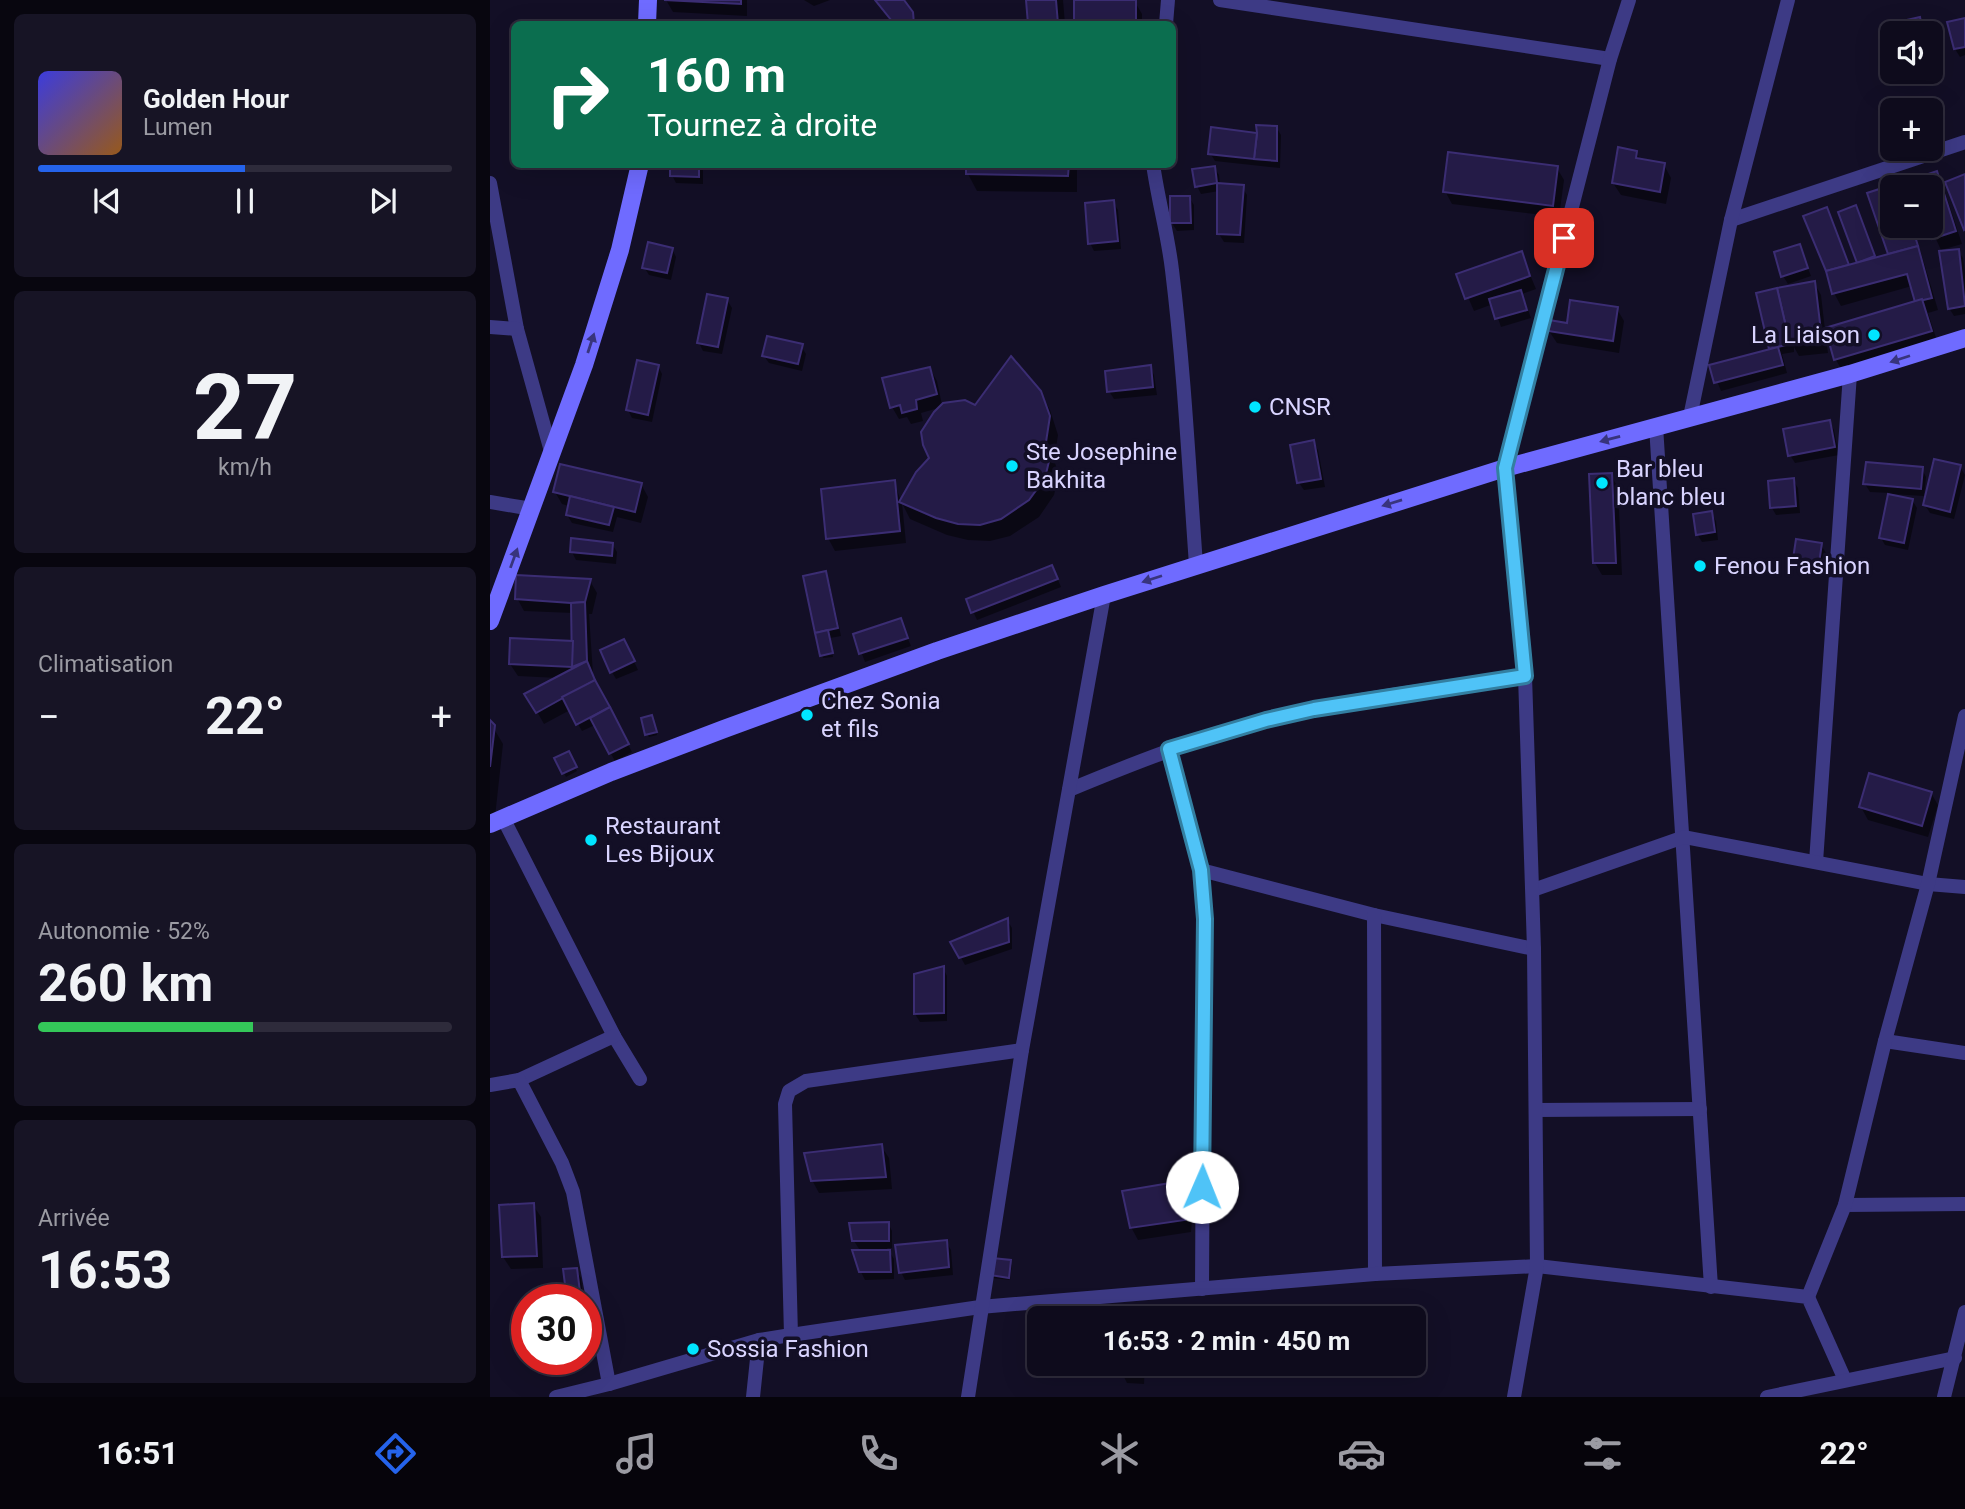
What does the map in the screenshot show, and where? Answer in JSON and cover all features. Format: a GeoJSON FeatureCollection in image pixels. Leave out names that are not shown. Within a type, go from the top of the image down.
{"type":"FeatureCollection","features":[{"type":"Feature","properties":{"kind":"main road"},"geometry":{"type":"LineString","coordinates":[[648,0],[648,21]]}},
{"type":"Feature","properties":{"kind":"main road"},"geometry":{"type":"LineString","coordinates":[[490,621],[603,309],[639,168]]}},
{"type":"Feature","properties":{"kind":"main road"},"geometry":{"type":"LineString","coordinates":[[497,821],[611,772],[724,729],[937,651],[1104,595],[1505,468],[1850,374],[1965,338]]}},
{"type":"Feature","properties":{"kind":"street"},"geometry":{"type":"LineString","coordinates":[[1166,21],[1168,0]]}},
{"type":"Feature","properties":{"kind":"street"},"geometry":{"type":"LineString","coordinates":[[1220,0],[1611,59]]}},
{"type":"Feature","properties":{"kind":"street"},"geometry":{"type":"LineString","coordinates":[[1514,1397],[1537,1266],[1536,1110],[1533,890],[1525,676],[1505,468],[1611,59],[1629,0]]}},
{"type":"Feature","properties":{"kind":"street"},"geometry":{"type":"LineString","coordinates":[[1690,417],[1731,220],[1788,0]]}},
{"type":"Feature","properties":{"kind":"street"},"geometry":{"type":"LineString","coordinates":[[1731,220],[1965,142]]}},
{"type":"Feature","properties":{"kind":"street"},"geometry":{"type":"LineString","coordinates":[[1153,168],[1157,198],[1172,266],[1178,321],[1196,565]]}},
{"type":"Feature","properties":{"kind":"street"},"geometry":{"type":"LineString","coordinates":[[490,183],[517,329],[552,455]]}},
{"type":"Feature","properties":{"kind":"street"},"geometry":{"type":"LineString","coordinates":[[490,327],[517,329]]}},
{"type":"Feature","properties":{"kind":"street"},"geometry":{"type":"LineString","coordinates":[[1816,862],[1850,374]]}},
{"type":"Feature","properties":{"kind":"street"},"geometry":{"type":"LineString","coordinates":[[1656,426],[1711,1287]]}},
{"type":"Feature","properties":{"kind":"street"},"geometry":{"type":"LineString","coordinates":[[490,502],[532,509]]}},
{"type":"Feature","properties":{"kind":"street"},"geometry":{"type":"LineString","coordinates":[[968,1397],[1021,1050],[1104,595]]}},
{"type":"Feature","properties":{"kind":"street"},"geometry":{"type":"LineString","coordinates":[[1069,790],[1169,749],[1266,720],[1314,709],[1525,676]]}},
{"type":"Feature","properties":{"kind":"street"},"geometry":{"type":"LineString","coordinates":[[1845,1380],[1808,1297],[1845,1205],[1885,1041],[1928,884],[1965,716]]}},
{"type":"Feature","properties":{"kind":"street"},"geometry":{"type":"LineString","coordinates":[[1169,749],[1201,870],[1205,919],[1202,1289]]}},
{"type":"Feature","properties":{"kind":"street"},"geometry":{"type":"LineString","coordinates":[[497,821],[640,1079]]}},
{"type":"Feature","properties":{"kind":"street"},"geometry":{"type":"LineString","coordinates":[[1533,890],[1684,836],[1928,884],[1965,887]]}},
{"type":"Feature","properties":{"kind":"street"},"geometry":{"type":"LineString","coordinates":[[1201,870],[1374,915],[1534,949]]}},
{"type":"Feature","properties":{"kind":"street"},"geometry":{"type":"LineString","coordinates":[[1374,915],[1375,1274]]}},
{"type":"Feature","properties":{"kind":"street"},"geometry":{"type":"LineString","coordinates":[[490,1086],[519,1080],[614,1036]]}},
{"type":"Feature","properties":{"kind":"street"},"geometry":{"type":"LineString","coordinates":[[1885,1041],[1965,1053]]}},
{"type":"Feature","properties":{"kind":"street"},"geometry":{"type":"LineString","coordinates":[[791,1335],[785,1104],[789,1091],[806,1081],[1021,1050]]}},
{"type":"Feature","properties":{"kind":"street"},"geometry":{"type":"LineString","coordinates":[[519,1080],[562,1163],[573,1192],[609,1384]]}},
{"type":"Feature","properties":{"kind":"street"},"geometry":{"type":"LineString","coordinates":[[1536,1110],[1700,1110]]}},
{"type":"Feature","properties":{"kind":"street"},"geometry":{"type":"LineString","coordinates":[[1845,1205],[1965,1204]]}},
{"type":"Feature","properties":{"kind":"street"},"geometry":{"type":"LineString","coordinates":[[556,1397],[759,1340],[791,1335],[980,1307],[1375,1274],[1537,1266],[1808,1297]]}},
{"type":"Feature","properties":{"kind":"street"},"geometry":{"type":"LineString","coordinates":[[1944,1397],[1965,1312]]}},
{"type":"Feature","properties":{"kind":"street"},"geometry":{"type":"LineString","coordinates":[[753,1397],[759,1340]]}},
{"type":"Feature","properties":{"kind":"street"},"geometry":{"type":"LineString","coordinates":[[1767,1397],[1955,1358]]}},
{"type":"Feature","properties":{"kind":"building"},"geometry":{"type":"Polygon","coordinates":[[[664,0],[741,0],[741,4],[664,0]]]}},
{"type":"Feature","properties":{"kind":"building"},"geometry":{"type":"Polygon","coordinates":[[[875,0],[904,0],[913,12],[914,21],[891,20],[875,0]]]}},
{"type":"Feature","properties":{"kind":"building"},"geometry":{"type":"Polygon","coordinates":[[[1026,0],[1056,0],[1058,21],[1028,21],[1026,0]]]}},
{"type":"Feature","properties":{"kind":"building"},"geometry":{"type":"Polygon","coordinates":[[[1074,0],[1136,0],[1136,21],[1074,21],[1074,0]]]}},
{"type":"Feature","properties":{"kind":"building"},"geometry":{"type":"Polygon","coordinates":[[[1920,17],[1921,21],[1902,21],[1920,17]]]}},
{"type":"Feature","properties":{"kind":"building"},"geometry":{"type":"Polygon","coordinates":[[[1965,18],[1965,47],[1954,49],[1947,22],[1965,18]]]}},
{"type":"Feature","properties":{"kind":"building"},"geometry":{"type":"Polygon","coordinates":[[[1256,125],[1277,126],[1277,161],[1254,159],[1256,125]]]}},
{"type":"Feature","properties":{"kind":"building"},"geometry":{"type":"Polygon","coordinates":[[[1211,127],[1257,133],[1254,159],[1208,154],[1211,127]]]}},
{"type":"Feature","properties":{"kind":"building"},"geometry":{"type":"Polygon","coordinates":[[[1618,147],[1637,151],[1636,158],[1665,163],[1660,192],[1612,183],[1618,147]]]}},
{"type":"Feature","properties":{"kind":"building"},"geometry":{"type":"Polygon","coordinates":[[[1448,152],[1558,166],[1553,206],[1443,192],[1448,152]]]}},
{"type":"Feature","properties":{"kind":"building"},"geometry":{"type":"Polygon","coordinates":[[[1215,166],[1217,183],[1195,187],[1192,169],[1215,166]]]}},
{"type":"Feature","properties":{"kind":"building"},"geometry":{"type":"Polygon","coordinates":[[[670,168],[699,168],[699,177],[670,176],[670,168]]]}},
{"type":"Feature","properties":{"kind":"building"},"geometry":{"type":"Polygon","coordinates":[[[966,168],[1069,168],[1068,176],[966,174],[966,168]]]}},
{"type":"Feature","properties":{"kind":"building"},"geometry":{"type":"Polygon","coordinates":[[[1965,174],[1965,229],[1964,230],[1945,182],[1965,174]]]}},
{"type":"Feature","properties":{"kind":"building"},"geometry":{"type":"Polygon","coordinates":[[[1217,183],[1244,185],[1240,235],[1217,234],[1217,183]]]}},
{"type":"Feature","properties":{"kind":"building"},"geometry":{"type":"Polygon","coordinates":[[[1880,189],[1880,231],[1867,193],[1880,189]]]}},
{"type":"Feature","properties":{"kind":"building"},"geometry":{"type":"Polygon","coordinates":[[[1943,190],[1956,231],[1943,235],[1943,190]]]}},
{"type":"Feature","properties":{"kind":"building"},"geometry":{"type":"Polygon","coordinates":[[[1170,196],[1190,196],[1191,223],[1170,223],[1170,196]]]}},
{"type":"Feature","properties":{"kind":"building"},"geometry":{"type":"Polygon","coordinates":[[[1114,200],[1118,241],[1088,244],[1085,203],[1114,200]]]}},
{"type":"Feature","properties":{"kind":"building"},"geometry":{"type":"Polygon","coordinates":[[[1856,205],[1875,256],[1857,263],[1838,212],[1856,205]]]}},
{"type":"Feature","properties":{"kind":"building"},"geometry":{"type":"Polygon","coordinates":[[[1827,207],[1849,265],[1826,271],[1803,216],[1827,207]]]}},
{"type":"Feature","properties":{"kind":"building"},"geometry":{"type":"Polygon","coordinates":[[[1882,238],[1916,238],[1918,246],[1888,254],[1882,238]]]}},
{"type":"Feature","properties":{"kind":"building"},"geometry":{"type":"Polygon","coordinates":[[[648,242],[673,248],[667,273],[642,268],[648,242]]]}},
{"type":"Feature","properties":{"kind":"building"},"geometry":{"type":"Polygon","coordinates":[[[1800,244],[1808,268],[1781,277],[1774,252],[1800,244]]]}},
{"type":"Feature","properties":{"kind":"building"},"geometry":{"type":"Polygon","coordinates":[[[1918,246],[1932,298],[1915,302],[1907,274],[1832,294],[1826,271],[1918,246]]]}},
{"type":"Feature","properties":{"kind":"building"},"geometry":{"type":"Polygon","coordinates":[[[1959,249],[1965,306],[1948,309],[1939,251],[1959,249]]]}},
{"type":"Feature","properties":{"kind":"building"},"geometry":{"type":"Polygon","coordinates":[[[1522,251],[1530,276],[1465,299],[1456,274],[1522,251]]]}},
{"type":"Feature","properties":{"kind":"building"},"geometry":{"type":"Polygon","coordinates":[[[1815,281],[1822,340],[1790,344],[1777,288],[1815,281]]]}},
{"type":"Feature","properties":{"kind":"building"},"geometry":{"type":"Polygon","coordinates":[[[1777,288],[1790,344],[1769,349],[1756,293],[1777,288]]]}},
{"type":"Feature","properties":{"kind":"building"},"geometry":{"type":"Polygon","coordinates":[[[1521,290],[1527,310],[1495,319],[1489,299],[1521,290]]]}},
{"type":"Feature","properties":{"kind":"building"},"geometry":{"type":"Polygon","coordinates":[[[707,294],[728,298],[718,347],[697,343],[707,294]]]}},
{"type":"Feature","properties":{"kind":"building"},"geometry":{"type":"Polygon","coordinates":[[[1922,299],[1932,331],[1834,360],[1825,328],[1922,299]]]}},
{"type":"Feature","properties":{"kind":"building"},"geometry":{"type":"Polygon","coordinates":[[[1570,300],[1618,307],[1613,341],[1548,331],[1549,320],[1567,323],[1570,300]]]}},
{"type":"Feature","properties":{"kind":"building"},"geometry":{"type":"Polygon","coordinates":[[[767,336],[803,344],[798,364],[762,356],[767,336]]]}},
{"type":"Feature","properties":{"kind":"building"},"geometry":{"type":"Polygon","coordinates":[[[1778,347],[1783,365],[1714,383],[1709,365],[1778,347]]]}},
{"type":"Feature","properties":{"kind":"building"},"geometry":{"type":"Polygon","coordinates":[[[1011,356],[1041,391],[1050,416],[1046,442],[1050,457],[1045,478],[1029,500],[1001,519],[980,525],[958,524],[936,518],[899,502],[916,472],[929,458],[921,432],[934,412],[943,403],[965,400],[975,405],[1011,356]]]}},
{"type":"Feature","properties":{"kind":"building"},"geometry":{"type":"Polygon","coordinates":[[[637,360],[659,365],[648,415],[626,410],[637,360]]]}},
{"type":"Feature","properties":{"kind":"building"},"geometry":{"type":"Polygon","coordinates":[[[1151,365],[1153,387],[1107,392],[1105,371],[1151,365]]]}},
{"type":"Feature","properties":{"kind":"building"},"geometry":{"type":"Polygon","coordinates":[[[930,367],[937,394],[916,400],[917,409],[902,413],[900,405],[890,408],[882,378],[930,367]]]}},
{"type":"Feature","properties":{"kind":"building"},"geometry":{"type":"Polygon","coordinates":[[[1830,420],[1835,447],[1788,456],[1783,429],[1830,420]]]}},
{"type":"Feature","properties":{"kind":"building"},"geometry":{"type":"Polygon","coordinates":[[[1314,440],[1321,479],[1297,483],[1290,445],[1314,440]]]}},
{"type":"Feature","properties":{"kind":"building"},"geometry":{"type":"Polygon","coordinates":[[[1934,459],[1961,465],[1950,512],[1923,505],[1934,459]]]}},
{"type":"Feature","properties":{"kind":"building"},"geometry":{"type":"Polygon","coordinates":[[[1866,462],[1923,467],[1921,489],[1863,484],[1866,462]]]}},
{"type":"Feature","properties":{"kind":"building"},"geometry":{"type":"Polygon","coordinates":[[[560,464],[642,483],[635,512],[553,492],[560,464]]]}},
{"type":"Feature","properties":{"kind":"building"},"geometry":{"type":"Polygon","coordinates":[[[1612,473],[1616,563],[1593,563],[1589,474],[1612,473]]]}},
{"type":"Feature","properties":{"kind":"building"},"geometry":{"type":"Polygon","coordinates":[[[1794,478],[1796,506],[1770,508],[1768,481],[1794,478]]]}},
{"type":"Feature","properties":{"kind":"building"},"geometry":{"type":"Polygon","coordinates":[[[895,480],[900,531],[826,539],[821,489],[895,480]]]}},
{"type":"Feature","properties":{"kind":"building"},"geometry":{"type":"Polygon","coordinates":[[[1888,494],[1913,499],[1904,543],[1879,538],[1888,494]]]}},
{"type":"Feature","properties":{"kind":"building"},"geometry":{"type":"Polygon","coordinates":[[[570,496],[614,507],[609,525],[566,515],[570,496]]]}},
{"type":"Feature","properties":{"kind":"building"},"geometry":{"type":"Polygon","coordinates":[[[1712,511],[1715,532],[1696,535],[1693,514],[1712,511]]]}},
{"type":"Feature","properties":{"kind":"building"},"geometry":{"type":"Polygon","coordinates":[[[571,538],[613,543],[612,556],[570,552],[571,538]]]}},
{"type":"Feature","properties":{"kind":"building"},"geometry":{"type":"Polygon","coordinates":[[[1796,539],[1822,543],[1819,563],[1793,559],[1796,539]]]}},
{"type":"Feature","properties":{"kind":"building"},"geometry":{"type":"Polygon","coordinates":[[[1052,565],[1058,579],[971,613],[966,599],[1052,565]]]}},
{"type":"Feature","properties":{"kind":"building"},"geometry":{"type":"Polygon","coordinates":[[[826,571],[838,628],[815,633],[803,576],[826,571]]]}},
{"type":"Feature","properties":{"kind":"building"},"geometry":{"type":"Polygon","coordinates":[[[516,575],[591,579],[585,602],[571,603],[515,599],[516,575]]]}},
{"type":"Feature","properties":{"kind":"building"},"geometry":{"type":"Polygon","coordinates":[[[585,602],[587,661],[572,667],[571,603],[585,602]]]}},
{"type":"Feature","properties":{"kind":"building"},"geometry":{"type":"Polygon","coordinates":[[[901,618],[908,638],[859,654],[853,634],[901,618]]]}},
{"type":"Feature","properties":{"kind":"building"},"geometry":{"type":"Polygon","coordinates":[[[828,630],[833,653],[820,656],[815,633],[828,630]]]}},
{"type":"Feature","properties":{"kind":"building"},"geometry":{"type":"Polygon","coordinates":[[[510,638],[573,641],[572,667],[509,664],[510,638]]]}},
{"type":"Feature","properties":{"kind":"building"},"geometry":{"type":"Polygon","coordinates":[[[624,639],[635,661],[610,673],[600,650],[624,639]]]}},
{"type":"Feature","properties":{"kind":"building"},"geometry":{"type":"Polygon","coordinates":[[[587,661],[595,680],[536,713],[524,694],[587,661]]]}},
{"type":"Feature","properties":{"kind":"building"},"geometry":{"type":"Polygon","coordinates":[[[595,680],[610,707],[576,725],[562,697],[595,680]]]}},
{"type":"Feature","properties":{"kind":"building"},"geometry":{"type":"Polygon","coordinates":[[[610,707],[629,744],[609,754],[590,718],[610,707]]]}},
{"type":"Feature","properties":{"kind":"building"},"geometry":{"type":"Polygon","coordinates":[[[652,715],[657,732],[645,735],[641,718],[652,715]]]}},
{"type":"Feature","properties":{"kind":"building"},"geometry":{"type":"Polygon","coordinates":[[[490,720],[495,725],[490,767],[490,720]]]}},
{"type":"Feature","properties":{"kind":"building"},"geometry":{"type":"Polygon","coordinates":[[[569,751],[577,767],[562,774],[554,758],[569,751]]]}},
{"type":"Feature","properties":{"kind":"building"},"geometry":{"type":"Polygon","coordinates":[[[1869,773],[1932,792],[1922,826],[1859,807],[1869,773]]]}},
{"type":"Feature","properties":{"kind":"building"},"geometry":{"type":"Polygon","coordinates":[[[1008,918],[1009,942],[959,958],[950,942],[1008,918]]]}},
{"type":"Feature","properties":{"kind":"building"},"geometry":{"type":"Polygon","coordinates":[[[944,966],[944,1013],[914,1014],[914,974],[944,966]]]}},
{"type":"Feature","properties":{"kind":"building"},"geometry":{"type":"Polygon","coordinates":[[[882,1144],[886,1177],[811,1181],[804,1153],[882,1144]]]}},
{"type":"Feature","properties":{"kind":"building"},"geometry":{"type":"Polygon","coordinates":[[[1188,1180],[1185,1220],[1130,1228],[1122,1191],[1188,1180]]]}},
{"type":"Feature","properties":{"kind":"building"},"geometry":{"type":"Polygon","coordinates":[[[534,1203],[537,1256],[502,1257],[499,1205],[534,1203]]]}},
{"type":"Feature","properties":{"kind":"building"},"geometry":{"type":"Polygon","coordinates":[[[889,1222],[889,1241],[852,1241],[849,1223],[889,1222]]]}},
{"type":"Feature","properties":{"kind":"building"},"geometry":{"type":"Polygon","coordinates":[[[947,1240],[949,1267],[899,1273],[895,1245],[947,1240]]]}},
{"type":"Feature","properties":{"kind":"building"},"geometry":{"type":"Polygon","coordinates":[[[852,1250],[890,1250],[891,1272],[859,1272],[852,1250]]]}},
{"type":"Feature","properties":{"kind":"building"},"geometry":{"type":"Polygon","coordinates":[[[992,1258],[1011,1260],[1009,1278],[990,1275],[992,1258]]]}},
{"type":"Feature","properties":{"kind":"building"},"geometry":{"type":"Polygon","coordinates":[[[577,1268],[579,1284],[565,1284],[563,1269],[577,1268]]]}},
{"type":"Feature","properties":{"kind":"place","name":"La Liaison"},"geometry":{"type":"Point","coordinates":[1874,335]}},
{"type":"Feature","properties":{"kind":"place","name":"CNSR"},"geometry":{"type":"Point","coordinates":[1255,407]}},
{"type":"Feature","properties":{"kind":"place","name":"Ste Josephine Bakhita"},"geometry":{"type":"Point","coordinates":[1012,466]}},
{"type":"Feature","properties":{"kind":"place","name":"Bar bleu blanc bleu"},"geometry":{"type":"Point","coordinates":[1602,483]}},
{"type":"Feature","properties":{"kind":"place","name":"Fenou Fashion"},"geometry":{"type":"Point","coordinates":[1700,566]}},
{"type":"Feature","properties":{"kind":"place","name":"Chez Sonia et fils"},"geometry":{"type":"Point","coordinates":[807,715]}},
{"type":"Feature","properties":{"kind":"place","name":"Restaurant Les Bijoux"},"geometry":{"type":"Point","coordinates":[591,840]}},
{"type":"Feature","properties":{"kind":"place","name":"Sossia Fashion"},"geometry":{"type":"Point","coordinates":[693,1349]}},
{"type":"Feature","properties":{"kind":"route"},"geometry":{"type":"LineString","coordinates":[[1202,1187],[1205,919],[1201,870],[1169,749],[1266,720],[1314,709],[1525,676],[1505,468],[1564,238]]}}]}
